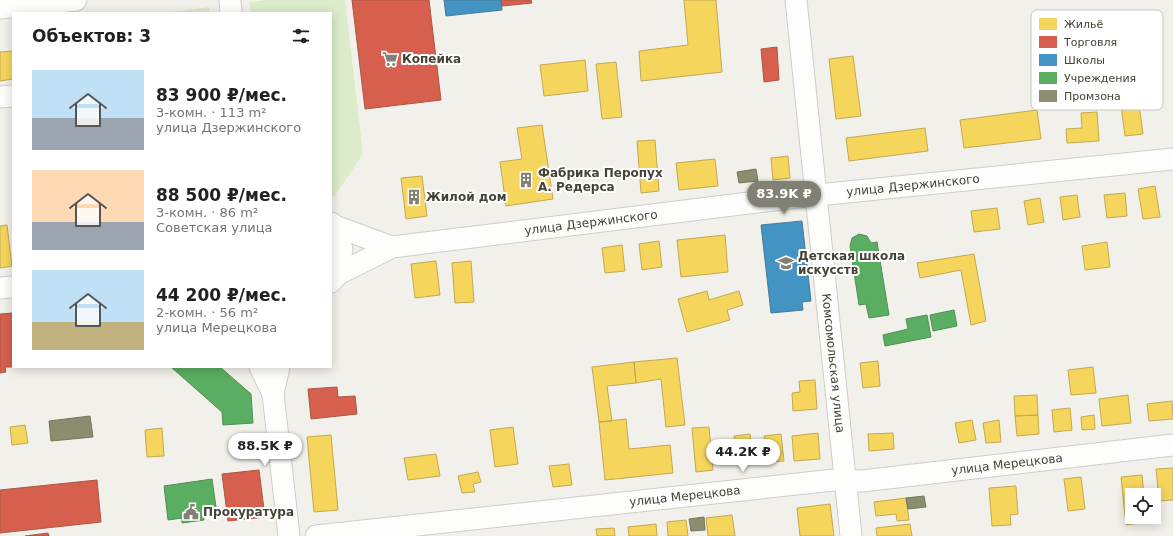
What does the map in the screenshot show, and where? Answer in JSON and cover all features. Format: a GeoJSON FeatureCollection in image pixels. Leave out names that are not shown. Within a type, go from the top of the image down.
{"type":"FeatureCollection","features":[{"type":"Feature","properties":{"kind":"street"},"geometry":{"type":"LineString","coordinates":[[0,8],[76,0]]}},
{"type":"Feature","properties":{"kind":"street"},"geometry":{"type":"LineString","coordinates":[[230,0],[231,12]]}},
{"type":"Feature","properties":{"kind":"street","name":"Комсомольская улица"},"geometry":{"type":"LineString","coordinates":[[796,0],[844,480],[851,536]]}},
{"type":"Feature","properties":{"kind":"street"},"geometry":{"type":"LineString","coordinates":[[0,97],[12,96]]}},
{"type":"Feature","properties":{"kind":"street","name":"улица Дзержинского"},"geometry":{"type":"LineString","coordinates":[[334,278],[392,247],[798,197],[1173,159]]}},
{"type":"Feature","properties":{"kind":"street"},"geometry":{"type":"LineString","coordinates":[[333,224],[342,249],[334,278]]}},
{"type":"Feature","properties":{"kind":"street","name":"улица Дзержинского"},"geometry":{"type":"LineString","coordinates":[[333,224],[392,247]]}},
{"type":"Feature","properties":{"kind":"street"},"geometry":{"type":"LineString","coordinates":[[0,288],[12,287]]}},
{"type":"Feature","properties":{"kind":"street"},"geometry":{"type":"LineString","coordinates":[[260,368],[273,394]]}},
{"type":"Feature","properties":{"kind":"street"},"geometry":{"type":"LineString","coordinates":[[279,368],[273,394],[289,536]]}},
{"type":"Feature","properties":{"kind":"street","name":"улица Мерецкова"},"geometry":{"type":"LineString","coordinates":[[316,536],[834,480],[862,481],[1173,445]]}},
{"type":"Feature","properties":{"kind":"green space"},"geometry":{"type":"Polygon","coordinates":[[[265,0],[345,0],[363,154],[334,197],[332,196],[332,12],[251,12],[249,2],[265,0]]]}},
{"type":"Feature","properties":{"kind":"green space"},"geometry":{"type":"Polygon","coordinates":[[[209,7],[209,12],[171,12],[209,7]]]}},
{"type":"Feature","properties":{"kind":"building: Жильё"},"geometry":{"type":"Polygon","coordinates":[[[684,0],[716,0],[722,72],[641,81],[639,51],[688,45],[684,0]]]}},
{"type":"Feature","properties":{"kind":"building: Жильё"},"geometry":{"type":"Polygon","coordinates":[[[12,51],[12,79],[0,81],[0,52],[12,51]]]}},
{"type":"Feature","properties":{"kind":"building: Жильё"},"geometry":{"type":"Polygon","coordinates":[[[853,56],[861,116],[836,119],[829,59],[853,56]]]}},
{"type":"Feature","properties":{"kind":"building: Жильё"},"geometry":{"type":"Polygon","coordinates":[[[585,60],[588,91],[544,96],[540,65],[585,60]]]}},
{"type":"Feature","properties":{"kind":"building: Жильё"},"geometry":{"type":"Polygon","coordinates":[[[616,62],[622,117],[602,119],[596,64],[616,62]]]}},
{"type":"Feature","properties":{"kind":"building: Жильё"},"geometry":{"type":"Polygon","coordinates":[[[1037,110],[1041,139],[964,148],[960,120],[1037,110]]]}},
{"type":"Feature","properties":{"kind":"building: Жильё"},"geometry":{"type":"Polygon","coordinates":[[[1122,110],[1140,110],[1143,134],[1125,136],[1122,110]]]}},
{"type":"Feature","properties":{"kind":"building: Жильё"},"geometry":{"type":"Polygon","coordinates":[[[1097,112],[1099,141],[1067,143],[1066,129],[1082,128],[1081,113],[1097,112]]]}},
{"type":"Feature","properties":{"kind":"building: Жильё","name":"Фабрика Перопух А. Редерса"},"geometry":{"type":"Polygon","coordinates":[[[542,125],[553,199],[506,206],[500,162],[522,159],[517,128],[542,125]]]}},
{"type":"Feature","properties":{"kind":"building: Жильё"},"geometry":{"type":"Polygon","coordinates":[[[925,128],[928,151],[849,161],[846,138],[925,128]]]}},
{"type":"Feature","properties":{"kind":"building: Жильё"},"geometry":{"type":"Polygon","coordinates":[[[655,140],[659,191],[641,193],[637,141],[655,140]]]}},
{"type":"Feature","properties":{"kind":"building: Жильё"},"geometry":{"type":"Polygon","coordinates":[[[788,156],[790,178],[773,180],[771,158],[788,156]]]}},
{"type":"Feature","properties":{"kind":"building: Жильё"},"geometry":{"type":"Polygon","coordinates":[[[715,159],[718,186],[679,190],[676,163],[715,159]]]}},
{"type":"Feature","properties":{"kind":"building: Жильё","name":"Жилой дом"},"geometry":{"type":"Polygon","coordinates":[[[422,176],[427,216],[406,219],[401,178],[422,176]]]}},
{"type":"Feature","properties":{"kind":"building: Жильё"},"geometry":{"type":"Polygon","coordinates":[[[1155,186],[1160,217],[1143,219],[1138,189],[1155,186]]]}},
{"type":"Feature","properties":{"kind":"building: Жильё"},"geometry":{"type":"Polygon","coordinates":[[[1125,193],[1127,216],[1107,218],[1104,195],[1125,193]]]}},
{"type":"Feature","properties":{"kind":"building: Жильё"},"geometry":{"type":"Polygon","coordinates":[[[1077,195],[1080,217],[1063,220],[1060,197],[1077,195]]]}},
{"type":"Feature","properties":{"kind":"building: Жильё"},"geometry":{"type":"Polygon","coordinates":[[[1040,198],[1044,222],[1028,225],[1024,201],[1040,198]]]}},
{"type":"Feature","properties":{"kind":"building: Жильё"},"geometry":{"type":"Polygon","coordinates":[[[997,208],[1000,229],[974,232],[971,211],[997,208]]]}},
{"type":"Feature","properties":{"kind":"building: Жильё"},"geometry":{"type":"Polygon","coordinates":[[[7,225],[12,266],[0,268],[0,226],[7,225]]]}},
{"type":"Feature","properties":{"kind":"building: Жильё"},"geometry":{"type":"Polygon","coordinates":[[[725,235],[728,272],[681,277],[677,240],[725,235]]]}},
{"type":"Feature","properties":{"kind":"building: Жильё"},"geometry":{"type":"Polygon","coordinates":[[[659,241],[662,267],[642,270],[639,244],[659,241]]]}},
{"type":"Feature","properties":{"kind":"building: Жильё"},"geometry":{"type":"Polygon","coordinates":[[[1107,242],[1110,267],[1085,270],[1082,246],[1107,242]]]}},
{"type":"Feature","properties":{"kind":"building: Жильё"},"geometry":{"type":"Polygon","coordinates":[[[622,245],[625,271],[605,273],[602,248],[622,245]]]}},
{"type":"Feature","properties":{"kind":"building: Жильё"},"geometry":{"type":"Polygon","coordinates":[[[974,254],[986,321],[971,325],[961,270],[920,278],[917,263],[974,254]]]}},
{"type":"Feature","properties":{"kind":"building: Жильё"},"geometry":{"type":"Polygon","coordinates":[[[436,261],[440,295],[415,298],[411,264],[436,261]]]}},
{"type":"Feature","properties":{"kind":"building: Жильё"},"geometry":{"type":"Polygon","coordinates":[[[471,261],[474,302],[455,303],[452,263],[471,261]]]}},
{"type":"Feature","properties":{"kind":"building: Жильё"},"geometry":{"type":"Polygon","coordinates":[[[707,291],[709,300],[739,291],[743,305],[727,310],[730,320],[687,332],[678,299],[707,291]]]}},
{"type":"Feature","properties":{"kind":"building: Жильё"},"geometry":{"type":"Polygon","coordinates":[[[677,358],[685,425],[666,427],[661,379],[636,383],[634,362],[677,358]]]}},
{"type":"Feature","properties":{"kind":"building: Жильё"},"geometry":{"type":"Polygon","coordinates":[[[878,361],[880,386],[863,388],[860,363],[878,361]]]}},
{"type":"Feature","properties":{"kind":"building: Жильё"},"geometry":{"type":"Polygon","coordinates":[[[634,362],[636,383],[607,386],[612,421],[599,422],[592,367],[634,362]]]}},
{"type":"Feature","properties":{"kind":"building: Жильё"},"geometry":{"type":"Polygon","coordinates":[[[1093,367],[1096,393],[1071,395],[1068,370],[1093,367]]]}},
{"type":"Feature","properties":{"kind":"building: Жильё"},"geometry":{"type":"Polygon","coordinates":[[[815,380],[817,409],[793,411],[792,393],[800,392],[799,381],[815,380]]]}},
{"type":"Feature","properties":{"kind":"building: Жильё"},"geometry":{"type":"Polygon","coordinates":[[[1037,395],[1038,415],[1015,416],[1014,396],[1037,395]]]}},
{"type":"Feature","properties":{"kind":"building: Жильё"},"geometry":{"type":"Polygon","coordinates":[[[1128,395],[1131,423],[1102,426],[1099,399],[1128,395]]]}},
{"type":"Feature","properties":{"kind":"building: Жильё"},"geometry":{"type":"Polygon","coordinates":[[[1172,401],[1173,419],[1149,421],[1147,404],[1172,401]]]}},
{"type":"Feature","properties":{"kind":"building: Жильё"},"geometry":{"type":"Polygon","coordinates":[[[1070,408],[1072,430],[1054,432],[1052,410],[1070,408]]]}},
{"type":"Feature","properties":{"kind":"building: Жильё"},"geometry":{"type":"Polygon","coordinates":[[[1038,415],[1039,434],[1017,436],[1015,416],[1038,415]]]}},
{"type":"Feature","properties":{"kind":"building: Жильё"},"geometry":{"type":"Polygon","coordinates":[[[1094,415],[1095,429],[1082,430],[1081,417],[1094,415]]]}},
{"type":"Feature","properties":{"kind":"building: Жильё"},"geometry":{"type":"Polygon","coordinates":[[[626,419],[629,449],[670,445],[673,473],[605,480],[599,422],[626,419]]]}},
{"type":"Feature","properties":{"kind":"building: Жильё"},"geometry":{"type":"Polygon","coordinates":[[[972,420],[976,440],[959,443],[955,423],[972,420]]]}},
{"type":"Feature","properties":{"kind":"building: Жильё"},"geometry":{"type":"Polygon","coordinates":[[[999,420],[1001,442],[986,443],[983,423],[999,420]]]}},
{"type":"Feature","properties":{"kind":"building: Жильё"},"geometry":{"type":"Polygon","coordinates":[[[25,425],[28,443],[12,445],[10,427],[25,425]]]}},
{"type":"Feature","properties":{"kind":"building: Жильё"},"geometry":{"type":"Polygon","coordinates":[[[513,427],[518,464],[495,467],[490,430],[513,427]]]}},
{"type":"Feature","properties":{"kind":"building: Жильё"},"geometry":{"type":"Polygon","coordinates":[[[709,427],[713,470],[696,472],[692,428],[709,427]]]}},
{"type":"Feature","properties":{"kind":"building: Жильё"},"geometry":{"type":"Polygon","coordinates":[[[162,428],[164,456],[147,457],[145,430],[162,428]]]}},
{"type":"Feature","properties":{"kind":"building: Жильё"},"geometry":{"type":"Polygon","coordinates":[[[818,433],[820,459],[794,461],[792,436],[818,433]]]}},
{"type":"Feature","properties":{"kind":"building: Жильё"},"geometry":{"type":"Polygon","coordinates":[[[893,433],[894,449],[869,451],[868,434],[893,433]]]}},
{"type":"Feature","properties":{"kind":"building: Жильё"},"geometry":{"type":"Polygon","coordinates":[[[750,434],[753,463],[738,464],[734,436],[750,434]]]}},
{"type":"Feature","properties":{"kind":"building: Жильё"},"geometry":{"type":"Polygon","coordinates":[[[781,434],[784,461],[767,462],[764,436],[781,434]]]}},
{"type":"Feature","properties":{"kind":"building: Жильё"},"geometry":{"type":"Polygon","coordinates":[[[331,435],[338,510],[314,512],[307,437],[331,435]]]}},
{"type":"Feature","properties":{"kind":"building: Жильё"},"geometry":{"type":"Polygon","coordinates":[[[436,454],[440,476],[408,480],[404,458],[436,454]]]}},
{"type":"Feature","properties":{"kind":"building: Жильё"},"geometry":{"type":"Polygon","coordinates":[[[569,464],[572,485],[553,487],[549,466],[569,464]]]}},
{"type":"Feature","properties":{"kind":"building: Жильё"},"geometry":{"type":"Polygon","coordinates":[[[1173,468],[1173,500],[1161,501],[1161,488],[1158,488],[1156,469],[1173,468]]]}},
{"type":"Feature","properties":{"kind":"building: Жильё"},"geometry":{"type":"Polygon","coordinates":[[[478,472],[481,482],[473,484],[475,492],[462,493],[458,476],[478,472]]]}},
{"type":"Feature","properties":{"kind":"building: Жильё"},"geometry":{"type":"Polygon","coordinates":[[[1142,475],[1143,488],[1125,488],[1125,515],[1121,477],[1142,475]]]}},
{"type":"Feature","properties":{"kind":"building: Жильё"},"geometry":{"type":"Polygon","coordinates":[[[1081,477],[1085,509],[1068,511],[1064,479],[1081,477]]]}},
{"type":"Feature","properties":{"kind":"building: Жильё"},"geometry":{"type":"Polygon","coordinates":[[[1016,486],[1018,514],[1010,515],[1011,525],[992,526],[989,488],[1016,486]]]}},
{"type":"Feature","properties":{"kind":"building: Жильё"},"geometry":{"type":"Polygon","coordinates":[[[906,498],[909,520],[897,521],[896,514],[876,516],[874,502],[906,498]]]}},
{"type":"Feature","properties":{"kind":"building: Жильё"},"geometry":{"type":"Polygon","coordinates":[[[830,504],[834,536],[800,536],[797,508],[830,504]]]}},
{"type":"Feature","properties":{"kind":"building: Жильё"},"geometry":{"type":"Polygon","coordinates":[[[732,515],[735,536],[708,536],[706,518],[732,515]]]}},
{"type":"Feature","properties":{"kind":"building: Жильё"},"geometry":{"type":"Polygon","coordinates":[[[686,520],[688,536],[668,536],[667,522],[686,520]]]}},
{"type":"Feature","properties":{"kind":"building: Жильё"},"geometry":{"type":"Polygon","coordinates":[[[656,524],[657,536],[629,536],[628,527],[656,524]]]}},
{"type":"Feature","properties":{"kind":"building: Жильё"},"geometry":{"type":"Polygon","coordinates":[[[910,524],[912,536],[877,536],[876,528],[910,524]]]}},
{"type":"Feature","properties":{"kind":"building: Жильё"},"geometry":{"type":"Polygon","coordinates":[[[614,528],[615,536],[597,536],[596,529],[614,528]]]}},
{"type":"Feature","properties":{"kind":"building: Торговля"},"geometry":{"type":"Polygon","coordinates":[[[352,0],[429,0],[441,100],[365,109],[352,0]]]}},
{"type":"Feature","properties":{"kind":"building: Торговля"},"geometry":{"type":"Polygon","coordinates":[[[501,0],[531,0],[532,3],[502,6],[501,0]]]}},
{"type":"Feature","properties":{"kind":"building: Торговля"},"geometry":{"type":"Polygon","coordinates":[[[777,47],[779,80],[764,82],[761,49],[777,47]]]}},
{"type":"Feature","properties":{"kind":"building: Торговля"},"geometry":{"type":"Polygon","coordinates":[[[12,313],[12,367],[5,367],[6,372],[0,373],[0,314],[12,313]]]}},
{"type":"Feature","properties":{"kind":"building: Торговля"},"geometry":{"type":"Polygon","coordinates":[[[337,387],[338,397],[355,396],[357,414],[311,419],[308,389],[337,387]]]}},
{"type":"Feature","properties":{"kind":"building: Торговля"},"geometry":{"type":"Polygon","coordinates":[[[259,470],[265,517],[228,521],[222,474],[259,470]]]}},
{"type":"Feature","properties":{"kind":"building: Торговля"},"geometry":{"type":"Polygon","coordinates":[[[97,480],[101,522],[0,533],[0,490],[97,480]]]}},
{"type":"Feature","properties":{"kind":"building: Торговля"},"geometry":{"type":"Polygon","coordinates":[[[48,533],[49,536],[25,536],[48,533]]]}},
{"type":"Feature","properties":{"kind":"building: Школы"},"geometry":{"type":"Polygon","coordinates":[[[444,0],[501,0],[502,10],[446,16],[444,0]]]}},
{"type":"Feature","properties":{"kind":"building: Школы","name":"Детская школа искусств"},"geometry":{"type":"Polygon","coordinates":[[[802,221],[811,301],[802,302],[803,310],[771,313],[761,225],[802,221]]]}},
{"type":"Feature","properties":{"kind":"building: Учреждения"},"geometry":{"type":"Polygon","coordinates":[[[859,234],[867,236],[871,243],[877,242],[889,315],[869,318],[866,304],[859,305],[850,246],[852,238],[859,234]]]}},
{"type":"Feature","properties":{"kind":"building: Учреждения"},"geometry":{"type":"Polygon","coordinates":[[[954,310],[957,326],[933,331],[930,315],[954,310]]]}},
{"type":"Feature","properties":{"kind":"building: Учреждения"},"geometry":{"type":"Polygon","coordinates":[[[927,315],[931,337],[885,346],[883,335],[908,329],[906,319],[927,315]]]}},
{"type":"Feature","properties":{"kind":"building: Учреждения"},"geometry":{"type":"Polygon","coordinates":[[[172,368],[221,368],[251,394],[253,423],[223,425],[222,412],[172,368]]]}},
{"type":"Feature","properties":{"kind":"building: Учреждения"},"geometry":{"type":"Polygon","coordinates":[[[212,479],[217,514],[203,516],[204,520],[182,523],[182,518],[168,520],[164,486],[212,479]]]}},
{"type":"Feature","properties":{"kind":"building: Промзона"},"geometry":{"type":"Polygon","coordinates":[[[756,169],[758,181],[739,183],[737,172],[756,169]]]}},
{"type":"Feature","properties":{"kind":"building: Промзона"},"geometry":{"type":"Polygon","coordinates":[[[90,416],[93,437],[51,441],[49,421],[90,416]]]}},
{"type":"Feature","properties":{"kind":"building: Промзона"},"geometry":{"type":"Polygon","coordinates":[[[924,496],[926,507],[908,509],[906,498],[924,496]]]}},
{"type":"Feature","properties":{"kind":"building: Промзона"},"geometry":{"type":"Polygon","coordinates":[[[704,517],[705,530],[691,531],[689,519],[704,517]]]}},
{"type":"Feature","properties":{"kind":"place","name":"Копейка"},"geometry":{"type":"Point","coordinates":[390,59]}},
{"type":"Feature","properties":{"kind":"place","name":"Фабрика Перопух А. Редерса"},"geometry":{"type":"Point","coordinates":[526,180]}},
{"type":"Feature","properties":{"kind":"place","name":"Жилой дом"},"geometry":{"type":"Point","coordinates":[414,197]}},
{"type":"Feature","properties":{"kind":"place","name":"Детская школа искусств"},"geometry":{"type":"Point","coordinates":[786,263]}},
{"type":"Feature","properties":{"kind":"place","name":"Прокуратура"},"geometry":{"type":"Point","coordinates":[191,512]}}]}
